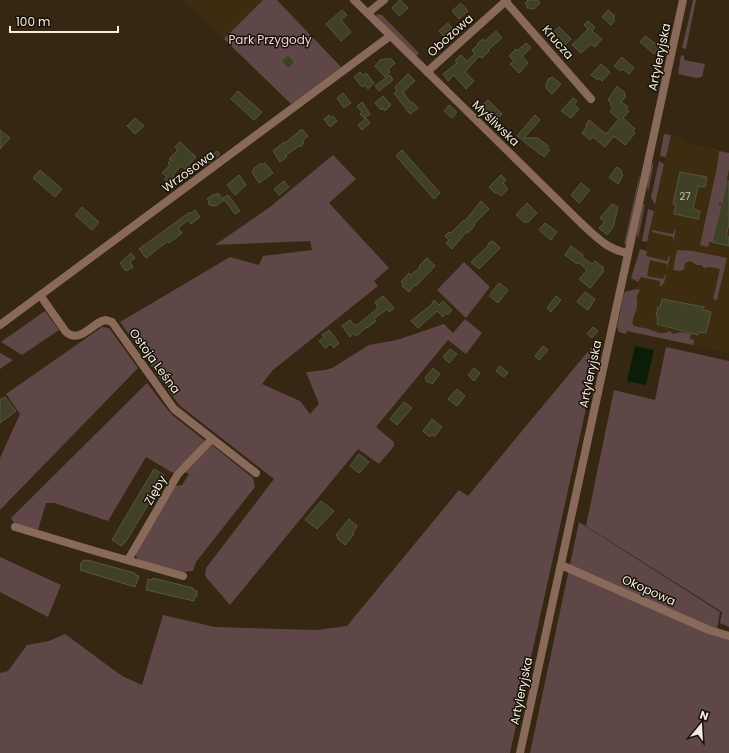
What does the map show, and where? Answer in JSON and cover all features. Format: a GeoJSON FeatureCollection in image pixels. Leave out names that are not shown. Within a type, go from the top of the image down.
{"type":"FeatureCollection","features":[{"type":"Feature","properties":{"kind":"street","name":"Myśliwska"},"geometry":{"type":"LineString","coordinates":[[354,0],[603,244],[617,251],[628,253]]}},
{"type":"Feature","properties":{"kind":"street"},"geometry":{"type":"LineString","coordinates":[[368,14],[384,0]]}},
{"type":"Feature","properties":{"kind":"street","name":"Artyleryjska"},"geometry":{"type":"LineString","coordinates":[[520,753],[683,0]]}},
{"type":"Feature","properties":{"kind":"street","name":"Obozowa"},"geometry":{"type":"LineString","coordinates":[[427,72],[507,1]]}},
{"type":"Feature","properties":{"kind":"street","name":"Krucza"},"geometry":{"type":"LineString","coordinates":[[507,1],[591,99]]}},
{"type":"Feature","properties":{"kind":"street","name":"Wrzosowa"},"geometry":{"type":"LineString","coordinates":[[0,325],[390,36]]}},
{"type":"Feature","properties":{"kind":"street","name":"Ostoja Leśna"},"geometry":{"type":"LineString","coordinates":[[40,295],[66,332],[70,335],[78,336],[102,321],[106,320],[112,322],[174,408],[256,473]]}},
{"type":"Feature","properties":{"kind":"street","name":"Zięby"},"geometry":{"type":"LineString","coordinates":[[128,560],[178,474],[212,439]]}},
{"type":"Feature","properties":{"kind":"street"},"geometry":{"type":"LineString","coordinates":[[15,527],[183,576]]}},
{"type":"Feature","properties":{"kind":"street","name":"Okopowa"},"geometry":{"type":"LineString","coordinates":[[561,564],[709,630],[729,636]]}},
{"type":"Feature","properties":{"kind":"shaded area"},"geometry":{"type":"Polygon","coordinates":[[[182,0],[263,0],[224,39],[182,0]]]}},
{"type":"Feature","properties":{"kind":"shaded area"},"geometry":{"type":"Polygon","coordinates":[[[671,135],[684,138],[687,143],[729,152],[729,353],[626,331],[622,324],[630,290],[637,289],[671,135]]]}},
{"type":"Feature","properties":{"kind":"shaded area"},"geometry":{"type":"Polygon","coordinates":[[[635,346],[654,350],[646,385],[627,381],[635,346]]]}},
{"type":"Feature","properties":{"kind":"green space","name":"Park Przygody"},"geometry":{"type":"Polygon","coordinates":[[[263,0],[277,0],[341,67],[291,104],[224,39],[263,0]]]}},
{"type":"Feature","properties":{"kind":"green space"},"geometry":{"type":"Polygon","coordinates":[[[693,0],[696,0],[686,49],[682,48],[693,0]]]}},
{"type":"Feature","properties":{"kind":"green space"},"geometry":{"type":"Polygon","coordinates":[[[376,14],[382,15],[419,53],[416,57],[377,17],[376,14]]]}},
{"type":"Feature","properties":{"kind":"green space"},"geometry":{"type":"Polygon","coordinates":[[[681,55],[684,56],[684,60],[705,64],[702,77],[696,78],[678,74],[681,55]]]}},
{"type":"Feature","properties":{"kind":"green space"},"geometry":{"type":"Polygon","coordinates":[[[664,134],[671,135],[666,157],[660,156],[664,134]]]}},
{"type":"Feature","properties":{"kind":"green space"},"geometry":{"type":"Polygon","coordinates":[[[719,151],[729,153],[729,169],[722,203],[720,202],[719,205],[721,206],[712,242],[709,242],[708,247],[700,245],[717,167],[719,151]]]}},
{"type":"Feature","properties":{"kind":"green space"},"geometry":{"type":"Polygon","coordinates":[[[333,155],[356,179],[329,203],[389,268],[374,281],[378,286],[273,370],[262,384],[300,401],[310,414],[319,404],[306,372],[332,368],[369,345],[397,340],[444,324],[453,333],[465,319],[482,333],[466,354],[448,340],[376,427],[394,442],[394,446],[379,464],[358,449],[230,605],[205,576],[206,568],[274,479],[179,405],[120,322],[230,257],[259,265],[263,256],[312,250],[310,241],[215,245],[270,207],[333,155]]]}},
{"type":"Feature","properties":{"kind":"green space"},"geometry":{"type":"Polygon","coordinates":[[[659,161],[664,164],[655,205],[651,197],[659,161]]]}},
{"type":"Feature","properties":{"kind":"green space"},"geometry":{"type":"Polygon","coordinates":[[[654,162],[648,192],[648,176],[650,168],[654,162]]]}},
{"type":"Feature","properties":{"kind":"green space"},"geometry":{"type":"Polygon","coordinates":[[[640,176],[627,243],[624,245],[639,177],[640,176]]]}},
{"type":"Feature","properties":{"kind":"green space"},"geometry":{"type":"Polygon","coordinates":[[[645,204],[638,239],[637,232],[643,205],[645,204]]]}},
{"type":"Feature","properties":{"kind":"green space"},"geometry":{"type":"Polygon","coordinates":[[[648,209],[654,211],[647,242],[642,241],[648,209]]]}},
{"type":"Feature","properties":{"kind":"green space"},"geometry":{"type":"Polygon","coordinates":[[[675,229],[673,242],[673,237],[652,232],[652,230],[673,234],[675,229]]]}},
{"type":"Feature","properties":{"kind":"green space"},"geometry":{"type":"Polygon","coordinates":[[[640,249],[647,251],[646,256],[667,261],[669,256],[670,257],[667,269],[667,264],[650,260],[647,276],[663,279],[666,275],[664,283],[660,287],[660,281],[641,277],[638,282],[631,278],[640,249]]]}},
{"type":"Feature","properties":{"kind":"green space"},"geometry":{"type":"Polygon","coordinates":[[[677,250],[693,251],[727,258],[717,300],[713,299],[720,269],[709,267],[704,268],[701,265],[697,265],[690,261],[685,263],[684,269],[680,271],[673,270],[677,250]]]}},
{"type":"Feature","properties":{"kind":"green space"},"geometry":{"type":"Polygon","coordinates":[[[464,262],[490,287],[466,318],[437,290],[464,262]]]}},
{"type":"Feature","properties":{"kind":"green space"},"geometry":{"type":"Polygon","coordinates":[[[637,289],[640,290],[637,296],[637,308],[633,325],[660,333],[670,331],[673,334],[681,332],[691,334],[690,339],[694,340],[693,345],[627,331],[626,334],[619,332],[617,327],[624,293],[637,289]]]}},
{"type":"Feature","properties":{"kind":"green space"},"geometry":{"type":"Polygon","coordinates":[[[45,311],[59,330],[22,355],[1,342],[45,311]]]}},
{"type":"Feature","properties":{"kind":"green space"},"geometry":{"type":"Polygon","coordinates":[[[102,327],[109,328],[138,368],[0,510],[0,458],[20,414],[6,394],[102,327]]]}},
{"type":"Feature","properties":{"kind":"green space"},"geometry":{"type":"Polygon","coordinates":[[[595,343],[600,345],[510,753],[0,753],[0,673],[8,671],[27,645],[49,641],[65,634],[122,676],[142,685],[163,615],[215,627],[317,630],[347,626],[459,490],[468,496],[595,343]]]}},
{"type":"Feature","properties":{"kind":"green space"},"geometry":{"type":"Polygon","coordinates":[[[666,347],[729,361],[729,627],[720,623],[722,612],[586,526],[614,390],[655,400],[666,347]]]}},
{"type":"Feature","properties":{"kind":"green space"},"geometry":{"type":"Polygon","coordinates":[[[0,353],[13,360],[0,369],[0,353]]]}},
{"type":"Feature","properties":{"kind":"green space"},"geometry":{"type":"Polygon","coordinates":[[[147,383],[171,414],[204,440],[202,446],[173,473],[146,457],[108,521],[54,503],[46,503],[38,530],[14,523],[11,518],[147,383]]]}},
{"type":"Feature","properties":{"kind":"green space"},"geometry":{"type":"Polygon","coordinates":[[[212,445],[253,478],[255,487],[196,562],[193,571],[184,572],[138,561],[135,553],[175,486],[182,485],[189,474],[185,472],[212,445]]]}},
{"type":"Feature","properties":{"kind":"green space"},"geometry":{"type":"Polygon","coordinates":[[[579,522],[720,612],[716,635],[729,639],[729,753],[530,753],[579,522]]]}},
{"type":"Feature","properties":{"kind":"green space"},"geometry":{"type":"Polygon","coordinates":[[[0,557],[61,585],[48,617],[0,592],[0,557]]]}},
{"type":"Feature","properties":{"kind":"building"},"geometry":{"type":"Polygon","coordinates":[[[400,0],[408,8],[399,16],[392,8],[400,0]]]}},
{"type":"Feature","properties":{"kind":"building"},"geometry":{"type":"Polygon","coordinates":[[[528,0],[538,0],[540,3],[534,9],[527,8],[525,3],[528,0]]]}},
{"type":"Feature","properties":{"kind":"building"},"geometry":{"type":"Polygon","coordinates":[[[461,3],[468,11],[459,19],[452,11],[461,3]]]}},
{"type":"Feature","properties":{"kind":"building"},"geometry":{"type":"Polygon","coordinates":[[[342,10],[347,15],[341,20],[351,32],[341,41],[326,24],[342,10]]]}},
{"type":"Feature","properties":{"kind":"building"},"geometry":{"type":"Polygon","coordinates":[[[608,10],[615,16],[613,18],[615,20],[611,25],[602,17],[608,10]]]}},
{"type":"Feature","properties":{"kind":"building"},"geometry":{"type":"Polygon","coordinates":[[[588,21],[595,27],[592,31],[602,39],[595,47],[591,44],[581,53],[572,45],[588,29],[584,25],[588,21]]]}},
{"type":"Feature","properties":{"kind":"building"},"geometry":{"type":"Polygon","coordinates":[[[448,23],[454,31],[445,38],[439,31],[448,23]]]}},
{"type":"Feature","properties":{"kind":"building"},"geometry":{"type":"Polygon","coordinates":[[[559,27],[571,39],[563,47],[551,34],[559,27]]]}},
{"type":"Feature","properties":{"kind":"building"},"geometry":{"type":"Polygon","coordinates":[[[496,31],[502,38],[488,50],[489,51],[482,58],[479,56],[465,72],[474,81],[466,89],[454,75],[448,81],[443,74],[457,63],[455,61],[461,55],[467,61],[475,54],[472,50],[478,45],[477,44],[483,39],[485,41],[496,31]]]}},
{"type":"Feature","properties":{"kind":"building"},"geometry":{"type":"Polygon","coordinates":[[[645,36],[660,47],[654,54],[640,42],[645,36]]]}},
{"type":"Feature","properties":{"kind":"building"},"geometry":{"type":"Polygon","coordinates":[[[526,43],[531,48],[522,56],[528,63],[519,73],[510,64],[514,61],[509,56],[516,49],[517,51],[526,43]]]}},
{"type":"Feature","properties":{"kind":"building"},"geometry":{"type":"Polygon","coordinates":[[[288,55],[295,62],[288,69],[281,61],[288,55]]]}},
{"type":"Feature","properties":{"kind":"building"},"geometry":{"type":"Polygon","coordinates":[[[622,57],[634,68],[629,74],[623,69],[621,71],[614,66],[622,57]]]}},
{"type":"Feature","properties":{"kind":"building"},"geometry":{"type":"Polygon","coordinates":[[[386,58],[388,60],[390,58],[395,63],[388,70],[390,72],[385,77],[375,66],[381,59],[383,60],[386,58]]]}},
{"type":"Feature","properties":{"kind":"building"},"geometry":{"type":"Polygon","coordinates":[[[601,64],[610,72],[602,81],[591,75],[601,64]]]}},
{"type":"Feature","properties":{"kind":"building"},"geometry":{"type":"Polygon","coordinates":[[[360,72],[363,75],[366,73],[374,83],[368,89],[365,85],[362,87],[354,77],[360,72]]]}},
{"type":"Feature","properties":{"kind":"building"},"geometry":{"type":"Polygon","coordinates":[[[408,74],[415,81],[403,92],[411,103],[412,102],[418,108],[410,114],[394,93],[397,91],[395,87],[408,74]]]}},
{"type":"Feature","properties":{"kind":"building"},"geometry":{"type":"Polygon","coordinates":[[[390,75],[393,80],[379,91],[375,86],[390,75]]]}},
{"type":"Feature","properties":{"kind":"building"},"geometry":{"type":"Polygon","coordinates":[[[552,77],[561,84],[552,94],[546,88],[546,84],[549,78],[550,79],[552,77]]]}},
{"type":"Feature","properties":{"kind":"building"},"geometry":{"type":"Polygon","coordinates":[[[617,86],[625,93],[624,94],[626,96],[621,102],[628,107],[626,109],[629,111],[623,118],[635,129],[633,131],[635,133],[625,145],[614,136],[605,147],[593,137],[590,140],[582,133],[589,120],[606,134],[619,119],[610,112],[613,108],[608,100],[617,86]]]}},
{"type":"Feature","properties":{"kind":"building"},"geometry":{"type":"Polygon","coordinates":[[[238,91],[262,112],[254,120],[231,99],[238,91]]]}},
{"type":"Feature","properties":{"kind":"building"},"geometry":{"type":"Polygon","coordinates":[[[343,93],[351,103],[344,108],[337,98],[343,93]]]}},
{"type":"Feature","properties":{"kind":"building"},"geometry":{"type":"Polygon","coordinates":[[[383,96],[391,105],[385,111],[382,108],[381,110],[375,103],[383,96]]]}},
{"type":"Feature","properties":{"kind":"building"},"geometry":{"type":"Polygon","coordinates":[[[573,98],[577,101],[574,104],[579,109],[571,118],[561,111],[573,98]]]}},
{"type":"Feature","properties":{"kind":"building"},"geometry":{"type":"Polygon","coordinates":[[[488,100],[502,114],[495,121],[481,107],[488,100]]]}},
{"type":"Feature","properties":{"kind":"building"},"geometry":{"type":"Polygon","coordinates":[[[362,102],[370,114],[364,118],[360,114],[362,112],[357,106],[362,102]]]}},
{"type":"Feature","properties":{"kind":"building"},"geometry":{"type":"Polygon","coordinates":[[[449,105],[457,112],[452,118],[444,111],[449,105]]]}},
{"type":"Feature","properties":{"kind":"building"},"geometry":{"type":"Polygon","coordinates":[[[329,115],[331,118],[333,116],[337,121],[330,127],[324,119],[329,115]]]}},
{"type":"Feature","properties":{"kind":"building"},"geometry":{"type":"Polygon","coordinates":[[[535,115],[540,120],[524,138],[538,138],[548,146],[547,148],[550,150],[544,157],[517,136],[535,115]]]}},
{"type":"Feature","properties":{"kind":"building"},"geometry":{"type":"Polygon","coordinates":[[[135,118],[144,126],[135,134],[127,126],[135,118]]]}},
{"type":"Feature","properties":{"kind":"building"},"geometry":{"type":"Polygon","coordinates":[[[366,118],[370,123],[362,130],[358,125],[366,118]]]}},
{"type":"Feature","properties":{"kind":"building"},"geometry":{"type":"Polygon","coordinates":[[[302,129],[308,136],[302,141],[304,143],[286,155],[287,157],[280,162],[273,151],[302,129]]]}},
{"type":"Feature","properties":{"kind":"building"},"geometry":{"type":"Polygon","coordinates":[[[0,130],[10,138],[0,149],[0,130]]]}},
{"type":"Feature","properties":{"kind":"building"},"geometry":{"type":"Polygon","coordinates":[[[180,142],[196,157],[185,169],[181,166],[168,183],[164,179],[167,177],[162,173],[170,165],[168,163],[171,160],[169,159],[178,150],[175,147],[180,142]]]}},
{"type":"Feature","properties":{"kind":"building"},"geometry":{"type":"Polygon","coordinates":[[[402,150],[440,193],[434,199],[396,156],[402,150]]]}},
{"type":"Feature","properties":{"kind":"building"},"geometry":{"type":"Polygon","coordinates":[[[217,151],[220,154],[204,167],[198,162],[203,157],[206,160],[217,151]]]}},
{"type":"Feature","properties":{"kind":"building"},"geometry":{"type":"Polygon","coordinates":[[[261,163],[262,165],[265,163],[273,173],[259,183],[252,172],[254,170],[253,169],[261,163]]]}},
{"type":"Feature","properties":{"kind":"building"},"geometry":{"type":"Polygon","coordinates":[[[617,167],[622,171],[621,172],[623,175],[618,184],[609,177],[617,167]]]}},
{"type":"Feature","properties":{"kind":"building"},"geometry":{"type":"Polygon","coordinates":[[[40,170],[62,189],[55,197],[33,178],[40,170]]]}},
{"type":"Feature","properties":{"kind":"building"},"geometry":{"type":"Polygon","coordinates":[[[680,172],[707,177],[705,187],[698,186],[693,209],[700,211],[698,219],[674,214],[676,205],[673,204],[680,172]]]}},
{"type":"Feature","properties":{"kind":"building"},"geometry":{"type":"Polygon","coordinates":[[[239,175],[246,185],[235,195],[227,185],[239,175]]]}},
{"type":"Feature","properties":{"kind":"building"},"geometry":{"type":"Polygon","coordinates":[[[501,175],[506,180],[503,183],[508,189],[501,196],[489,187],[501,175]]]}},
{"type":"Feature","properties":{"kind":"building"},"geometry":{"type":"Polygon","coordinates":[[[284,181],[289,187],[279,195],[274,189],[284,181]]]}},
{"type":"Feature","properties":{"kind":"building"},"geometry":{"type":"Polygon","coordinates":[[[727,181],[729,181],[729,224],[726,236],[729,237],[729,246],[712,242],[727,181]]]}},
{"type":"Feature","properties":{"kind":"building"},"geometry":{"type":"Polygon","coordinates":[[[581,183],[590,190],[579,203],[571,195],[581,183]]]}},
{"type":"Feature","properties":{"kind":"building"},"geometry":{"type":"Polygon","coordinates":[[[218,193],[224,200],[216,206],[209,205],[207,199],[218,193]]]}},
{"type":"Feature","properties":{"kind":"building"},"geometry":{"type":"Polygon","coordinates":[[[228,195],[240,211],[235,214],[223,198],[228,195]]]}},
{"type":"Feature","properties":{"kind":"building"},"geometry":{"type":"Polygon","coordinates":[[[481,201],[489,209],[474,224],[475,225],[468,233],[467,231],[452,249],[446,243],[449,240],[445,236],[449,232],[451,233],[464,220],[465,221],[481,201]]]}},
{"type":"Feature","properties":{"kind":"building"},"geometry":{"type":"Polygon","coordinates":[[[527,203],[537,213],[528,222],[524,222],[516,215],[527,203]]]}},
{"type":"Feature","properties":{"kind":"building"},"geometry":{"type":"Polygon","coordinates":[[[612,204],[618,207],[613,227],[607,235],[599,228],[605,222],[600,218],[612,204]]]}},
{"type":"Feature","properties":{"kind":"building"},"geometry":{"type":"Polygon","coordinates":[[[82,207],[99,222],[92,230],[75,215],[82,207]]]}},
{"type":"Feature","properties":{"kind":"building"},"geometry":{"type":"Polygon","coordinates":[[[195,210],[200,217],[191,224],[188,220],[178,228],[182,233],[169,243],[168,241],[146,258],[139,249],[190,212],[191,213],[195,210]]]}},
{"type":"Feature","properties":{"kind":"building"},"geometry":{"type":"Polygon","coordinates":[[[545,223],[557,232],[551,240],[539,230],[545,223]]]}},
{"type":"Feature","properties":{"kind":"building"},"geometry":{"type":"Polygon","coordinates":[[[493,241],[500,248],[479,269],[471,262],[487,247],[489,243],[493,241]]]}},
{"type":"Feature","properties":{"kind":"building"},"geometry":{"type":"Polygon","coordinates":[[[571,246],[592,264],[595,261],[604,268],[602,269],[604,271],[590,288],[579,279],[587,270],[578,262],[577,264],[565,255],[571,246]]]}},
{"type":"Feature","properties":{"kind":"building"},"geometry":{"type":"Polygon","coordinates":[[[131,253],[135,258],[130,262],[133,267],[126,271],[120,263],[131,253]]]}},
{"type":"Feature","properties":{"kind":"building"},"geometry":{"type":"Polygon","coordinates":[[[427,258],[435,266],[409,292],[402,286],[403,284],[401,282],[409,273],[411,275],[420,267],[419,266],[427,258]]]}},
{"type":"Feature","properties":{"kind":"building"},"geometry":{"type":"Polygon","coordinates":[[[499,283],[508,290],[498,303],[489,296],[499,283]]]}},
{"type":"Feature","properties":{"kind":"building"},"geometry":{"type":"Polygon","coordinates":[[[585,292],[595,299],[588,310],[577,302],[585,292]]]}},
{"type":"Feature","properties":{"kind":"building"},"geometry":{"type":"Polygon","coordinates":[[[383,296],[394,308],[389,312],[387,309],[374,319],[376,321],[367,328],[356,336],[354,333],[350,337],[342,326],[350,320],[356,326],[378,308],[375,302],[383,296]]]}},
{"type":"Feature","properties":{"kind":"building"},"geometry":{"type":"Polygon","coordinates":[[[556,296],[561,300],[551,312],[547,308],[556,296]]]}},
{"type":"Feature","properties":{"kind":"building"},"geometry":{"type":"Polygon","coordinates":[[[662,299],[704,307],[703,310],[711,312],[706,333],[699,332],[698,335],[657,324],[658,317],[656,316],[662,299]]]}},
{"type":"Feature","properties":{"kind":"building"},"geometry":{"type":"Polygon","coordinates":[[[434,300],[439,305],[443,301],[452,310],[448,315],[446,313],[443,317],[437,311],[418,328],[411,321],[431,305],[434,300]]]}},
{"type":"Feature","properties":{"kind":"building"},"geometry":{"type":"Polygon","coordinates":[[[593,327],[598,331],[592,338],[587,334],[593,327]]]}},
{"type":"Feature","properties":{"kind":"building"},"geometry":{"type":"Polygon","coordinates":[[[329,330],[339,343],[334,348],[331,344],[325,348],[319,341],[324,337],[322,335],[329,330]]]}},
{"type":"Feature","properties":{"kind":"building"},"geometry":{"type":"Polygon","coordinates":[[[543,346],[548,350],[539,360],[535,356],[543,346]]]}},
{"type":"Feature","properties":{"kind":"building"},"geometry":{"type":"Polygon","coordinates":[[[450,349],[457,354],[449,363],[443,357],[450,349]]]}},
{"type":"Feature","properties":{"kind":"building"},"geometry":{"type":"Polygon","coordinates":[[[500,366],[508,373],[504,377],[496,371],[500,366]]]}},
{"type":"Feature","properties":{"kind":"building"},"geometry":{"type":"Polygon","coordinates":[[[433,368],[440,374],[432,384],[427,382],[425,378],[433,368]]]}},
{"type":"Feature","properties":{"kind":"building"},"geometry":{"type":"Polygon","coordinates":[[[474,368],[480,373],[474,381],[468,375],[474,368]]]}},
{"type":"Feature","properties":{"kind":"building"},"geometry":{"type":"Polygon","coordinates":[[[457,389],[465,396],[457,406],[448,399],[457,389]]]}},
{"type":"Feature","properties":{"kind":"building"},"geometry":{"type":"Polygon","coordinates":[[[5,397],[16,411],[0,423],[0,400],[5,397]]]}},
{"type":"Feature","properties":{"kind":"building"},"geometry":{"type":"Polygon","coordinates":[[[404,402],[412,408],[397,425],[390,419],[404,402]]]}},
{"type":"Feature","properties":{"kind":"building"},"geometry":{"type":"Polygon","coordinates":[[[432,419],[442,427],[434,437],[432,434],[430,437],[423,431],[432,419]]]}},
{"type":"Feature","properties":{"kind":"building"},"geometry":{"type":"Polygon","coordinates":[[[359,454],[369,462],[359,473],[350,466],[359,454]]]}},
{"type":"Feature","properties":{"kind":"building"},"geometry":{"type":"Polygon","coordinates":[[[154,469],[164,475],[163,480],[122,546],[112,540],[154,469]]]}},
{"type":"Feature","properties":{"kind":"building"},"geometry":{"type":"Polygon","coordinates":[[[321,501],[334,511],[317,529],[305,520],[321,501]]]}},
{"type":"Feature","properties":{"kind":"building"},"geometry":{"type":"Polygon","coordinates":[[[349,519],[357,526],[353,533],[354,534],[345,545],[337,538],[338,536],[336,535],[349,519]]]}},
{"type":"Feature","properties":{"kind":"building"},"geometry":{"type":"Polygon","coordinates":[[[83,560],[135,573],[135,575],[139,576],[135,587],[80,570],[80,565],[83,560]]]}},
{"type":"Feature","properties":{"kind":"building"},"geometry":{"type":"Polygon","coordinates":[[[153,578],[193,588],[192,589],[197,591],[197,596],[195,597],[194,601],[146,590],[148,579],[153,580],[153,578]]]}}]}
